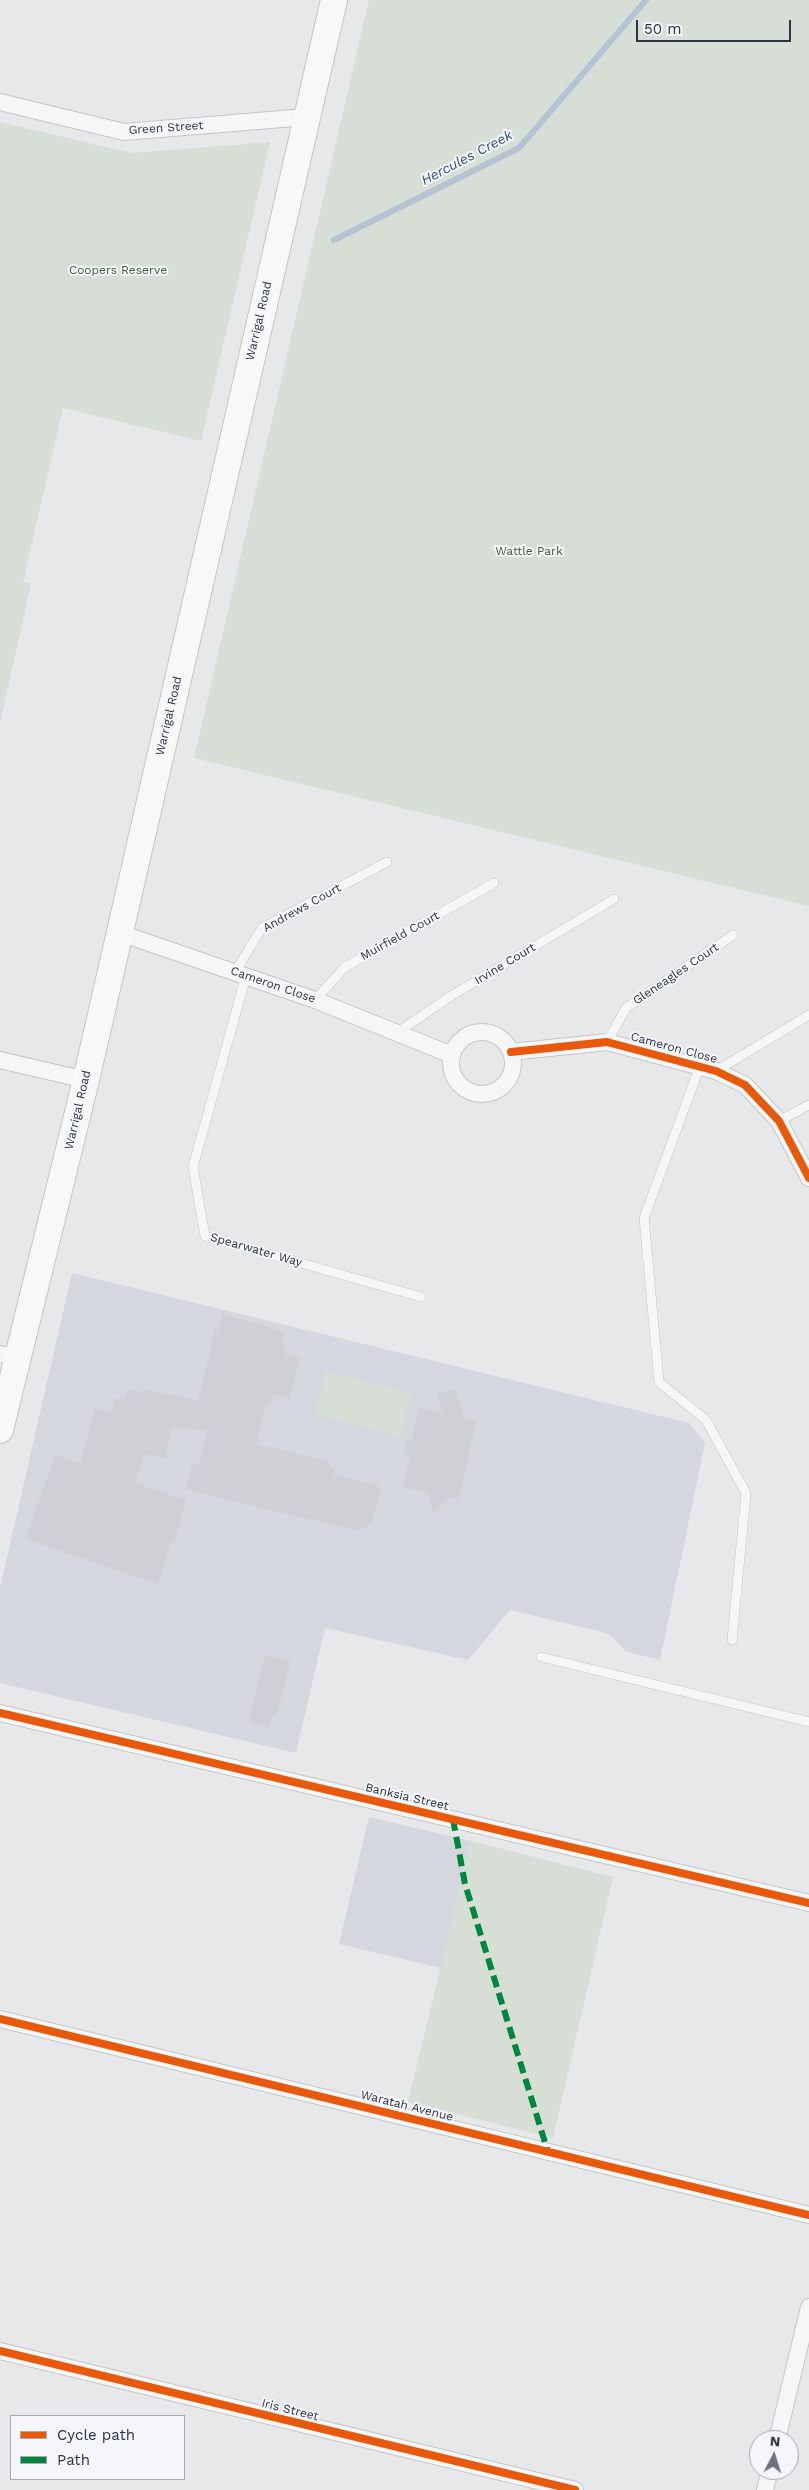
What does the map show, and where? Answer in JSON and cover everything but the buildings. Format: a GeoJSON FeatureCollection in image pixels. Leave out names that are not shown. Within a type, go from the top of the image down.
{"type":"FeatureCollection","features":[{"type":"Feature","properties":{"kind":"main road","name":"Warrigal Road"},"geometry":{"type":"LineString","coordinates":[[0,1430],[9,1356],[86,1080],[334,0]]}},
{"type":"Feature","properties":{"kind":"street","name":"Green Street"},"geometry":{"type":"LineString","coordinates":[[0,102],[124,132],[306,118]]}},
{"type":"Feature","properties":{"kind":"street","name":"Cameron Close"},"geometry":{"type":"LineString","coordinates":[[120,933],[315,1000],[452,1055]]}},
{"type":"Feature","properties":{"kind":"street"},"geometry":{"type":"LineString","coordinates":[[480,1032],[499,1037],[511,1052],[514,1060],[510,1078],[504,1086],[489,1094],[477,1094],[466,1090],[458,1084],[452,1070],[452,1055],[463,1039],[480,1032]]}},
{"type":"Feature","properties":{"kind":"street","name":"Cameron Close"},"geometry":{"type":"LineString","coordinates":[[511,1052],[607,1042],[716,1071],[745,1085],[780,1121],[809,1178]]}},
{"type":"Feature","properties":{"kind":"street"},"geometry":{"type":"LineString","coordinates":[[0,1060],[86,1080]]}},
{"type":"Feature","properties":{"kind":"street","name":"Banksia Street"},"geometry":{"type":"LineString","coordinates":[[0,1712],[809,1903]]}},
{"type":"Feature","properties":{"kind":"street","name":"Waratah Avenue"},"geometry":{"type":"LineString","coordinates":[[0,2019],[809,2215]]}},
{"type":"Feature","properties":{"kind":"street"},"geometry":{"type":"LineString","coordinates":[[780,2430],[802,2368],[809,2307]]}},
{"type":"Feature","properties":{"kind":"street","name":"Iris Street"},"geometry":{"type":"LineString","coordinates":[[0,2351],[575,2490]]}},
{"type":"Feature","properties":{"kind":"lane","name":"Andrews Court"},"geometry":{"type":"LineString","coordinates":[[240,974],[262,928],[387,862]]}},
{"type":"Feature","properties":{"kind":"lane","name":"Muirfield Court"},"geometry":{"type":"LineString","coordinates":[[315,1000],[345,968],[494,884]]}},
{"type":"Feature","properties":{"kind":"lane","name":"Irvine Court"},"geometry":{"type":"LineString","coordinates":[[398,1032],[451,996],[614,899]]}},
{"type":"Feature","properties":{"kind":"lane","name":"Gleneagles Court"},"geometry":{"type":"LineString","coordinates":[[607,1042],[626,1008],[734,935]]}},
{"type":"Feature","properties":{"kind":"lane","name":"Spearwater Way"},"geometry":{"type":"LineString","coordinates":[[240,974],[193,1167],[205,1236],[421,1296]]}},
{"type":"Feature","properties":{"kind":"lane"},"geometry":{"type":"LineString","coordinates":[[716,1071],[809,1016]]}},
{"type":"Feature","properties":{"kind":"lane"},"geometry":{"type":"LineString","coordinates":[[700,1066],[644,1218],[659,1382],[706,1420],[746,1493],[732,1640]]}},
{"type":"Feature","properties":{"kind":"lane"},"geometry":{"type":"LineString","coordinates":[[780,1121],[809,1105]]}},
{"type":"Feature","properties":{"kind":"lane"},"geometry":{"type":"LineString","coordinates":[[541,1657],[809,1722]]}},
{"type":"Feature","properties":{"kind":"shaded area"},"geometry":{"type":"Polygon","coordinates":[[[72,1273],[689,1423],[705,1443],[660,1660],[627,1652],[607,1633],[510,1610],[468,1660],[325,1628],[296,1753],[0,1683],[0,1588],[72,1273]]]}},
{"type":"Feature","properties":{"kind":"shaded area"},"geometry":{"type":"Polygon","coordinates":[[[369,1817],[471,1841],[441,1968],[339,1944],[369,1817]]]}},
{"type":"Feature","properties":{"kind":"green space","name":"Wattle Park"},"geometry":{"type":"Polygon","coordinates":[[[369,0],[809,0],[809,906],[194,758],[369,0]]]}},
{"type":"Feature","properties":{"kind":"green space","name":"Coopers Reserve"},"geometry":{"type":"Polygon","coordinates":[[[0,122],[132,153],[270,142],[201,441],[63,408],[23,582],[31,584],[0,723],[0,122]]]}},
{"type":"Feature","properties":{"kind":"green space"},"geometry":{"type":"Polygon","coordinates":[[[325,1371],[412,1393],[400,1437],[315,1414],[325,1371]]]}},
{"type":"Feature","properties":{"kind":"green space"},"geometry":{"type":"Polygon","coordinates":[[[471,1841],[613,1877],[553,2138],[408,2102],[471,1841]]]}},
{"type":"Feature","properties":{"kind":"waterway","name":"Hercules Creek"},"geometry":{"type":"LineString","coordinates":[[334,240],[519,148],[646,0]]}},
{"type":"Feature","properties":{"kind":"marked path"},"geometry":{"type":"LineString","coordinates":[[453,1819],[465,1884],[548,2152]]}},
{"type":"Feature","properties":{"kind":"cycle path"},"geometry":{"type":"LineString","coordinates":[[511,1052],[607,1042],[716,1071],[745,1085],[779,1121],[809,1178]]}},
{"type":"Feature","properties":{"kind":"cycle path"},"geometry":{"type":"LineString","coordinates":[[0,1713],[809,1903]]}},
{"type":"Feature","properties":{"kind":"cycle path"},"geometry":{"type":"LineString","coordinates":[[0,2019],[809,2215]]}},
{"type":"Feature","properties":{"kind":"cycle path"},"geometry":{"type":"LineString","coordinates":[[0,2351],[575,2490]]}}]}
